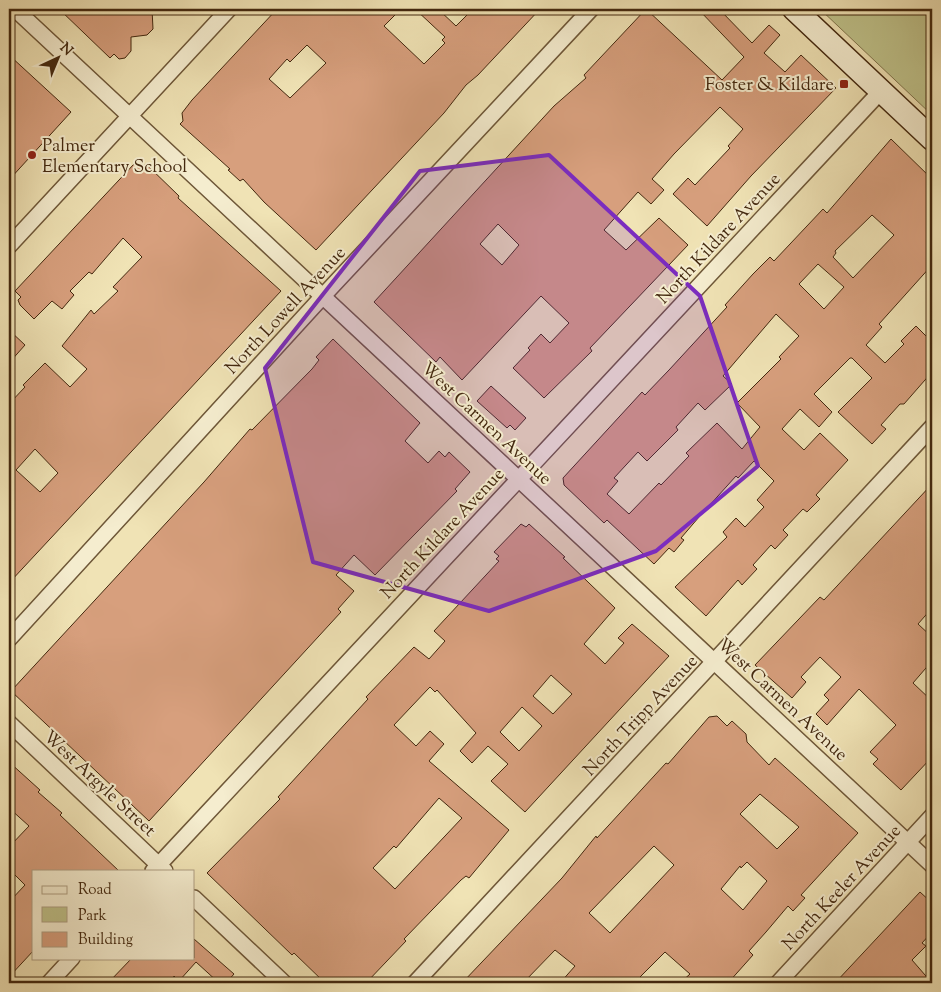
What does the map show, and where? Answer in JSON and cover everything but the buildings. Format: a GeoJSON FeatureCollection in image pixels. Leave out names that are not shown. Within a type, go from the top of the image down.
{"type":"FeatureCollection","features":[{"type":"Feature","properties":{"kind":"main road"},"geometry":{"type":"LineString","coordinates":[[794,9],[932,139]]}},
{"type":"Feature","properties":{"kind":"street","name":"West Carmen Avenue"},"geometry":{"type":"LineString","coordinates":[[15,9],[932,865]]}},
{"type":"Feature","properties":{"kind":"street"},"geometry":{"type":"LineString","coordinates":[[9,246],[229,9]]}},
{"type":"Feature","properties":{"kind":"street","name":"North Lowell Avenue"},"geometry":{"type":"LineString","coordinates":[[9,639],[323,296],[591,9]]}},
{"type":"Feature","properties":{"kind":"street","name":"North Kildare Avenue"},"geometry":{"type":"LineString","coordinates":[[159,869],[518,478],[881,91]]}},
{"type":"Feature","properties":{"kind":"street","name":"North Tripp Avenue"},"geometry":{"type":"LineString","coordinates":[[416,983],[932,427]]}},
{"type":"Feature","properties":{"kind":"street","name":"West Argyle Street"},"geometry":{"type":"LineString","coordinates":[[9,723],[159,869]]}},
{"type":"Feature","properties":{"kind":"street","name":"North Keeler Avenue"},"geometry":{"type":"LineString","coordinates":[[778,983],[932,816]]}},
{"type":"Feature","properties":{"kind":"street"},"geometry":{"type":"LineString","coordinates":[[195,899],[284,983]]}},
{"type":"Feature","properties":{"kind":"street"},"geometry":{"type":"LineString","coordinates":[[49,983],[70,960]]}},
{"type":"Feature","properties":{"kind":"highlighted area"},"geometry":{"type":"Polygon","coordinates":[[[549,155],[700,296],[758,466],[656,551],[489,611],[313,562],[265,368],[420,171],[549,155]]]}},
{"type":"Feature","properties":{"kind":"green space"},"geometry":{"type":"Polygon","coordinates":[[[820,9],[932,9],[932,115],[820,9]]]}},
{"type":"Feature","properties":{"kind":"place","name":"Foster & Kildare"},"geometry":{"type":"Point","coordinates":[844,84]}},
{"type":"Feature","properties":{"kind":"place","name":"Palmer Elementary School"},"geometry":{"type":"Point","coordinates":[32,155]}}]}
